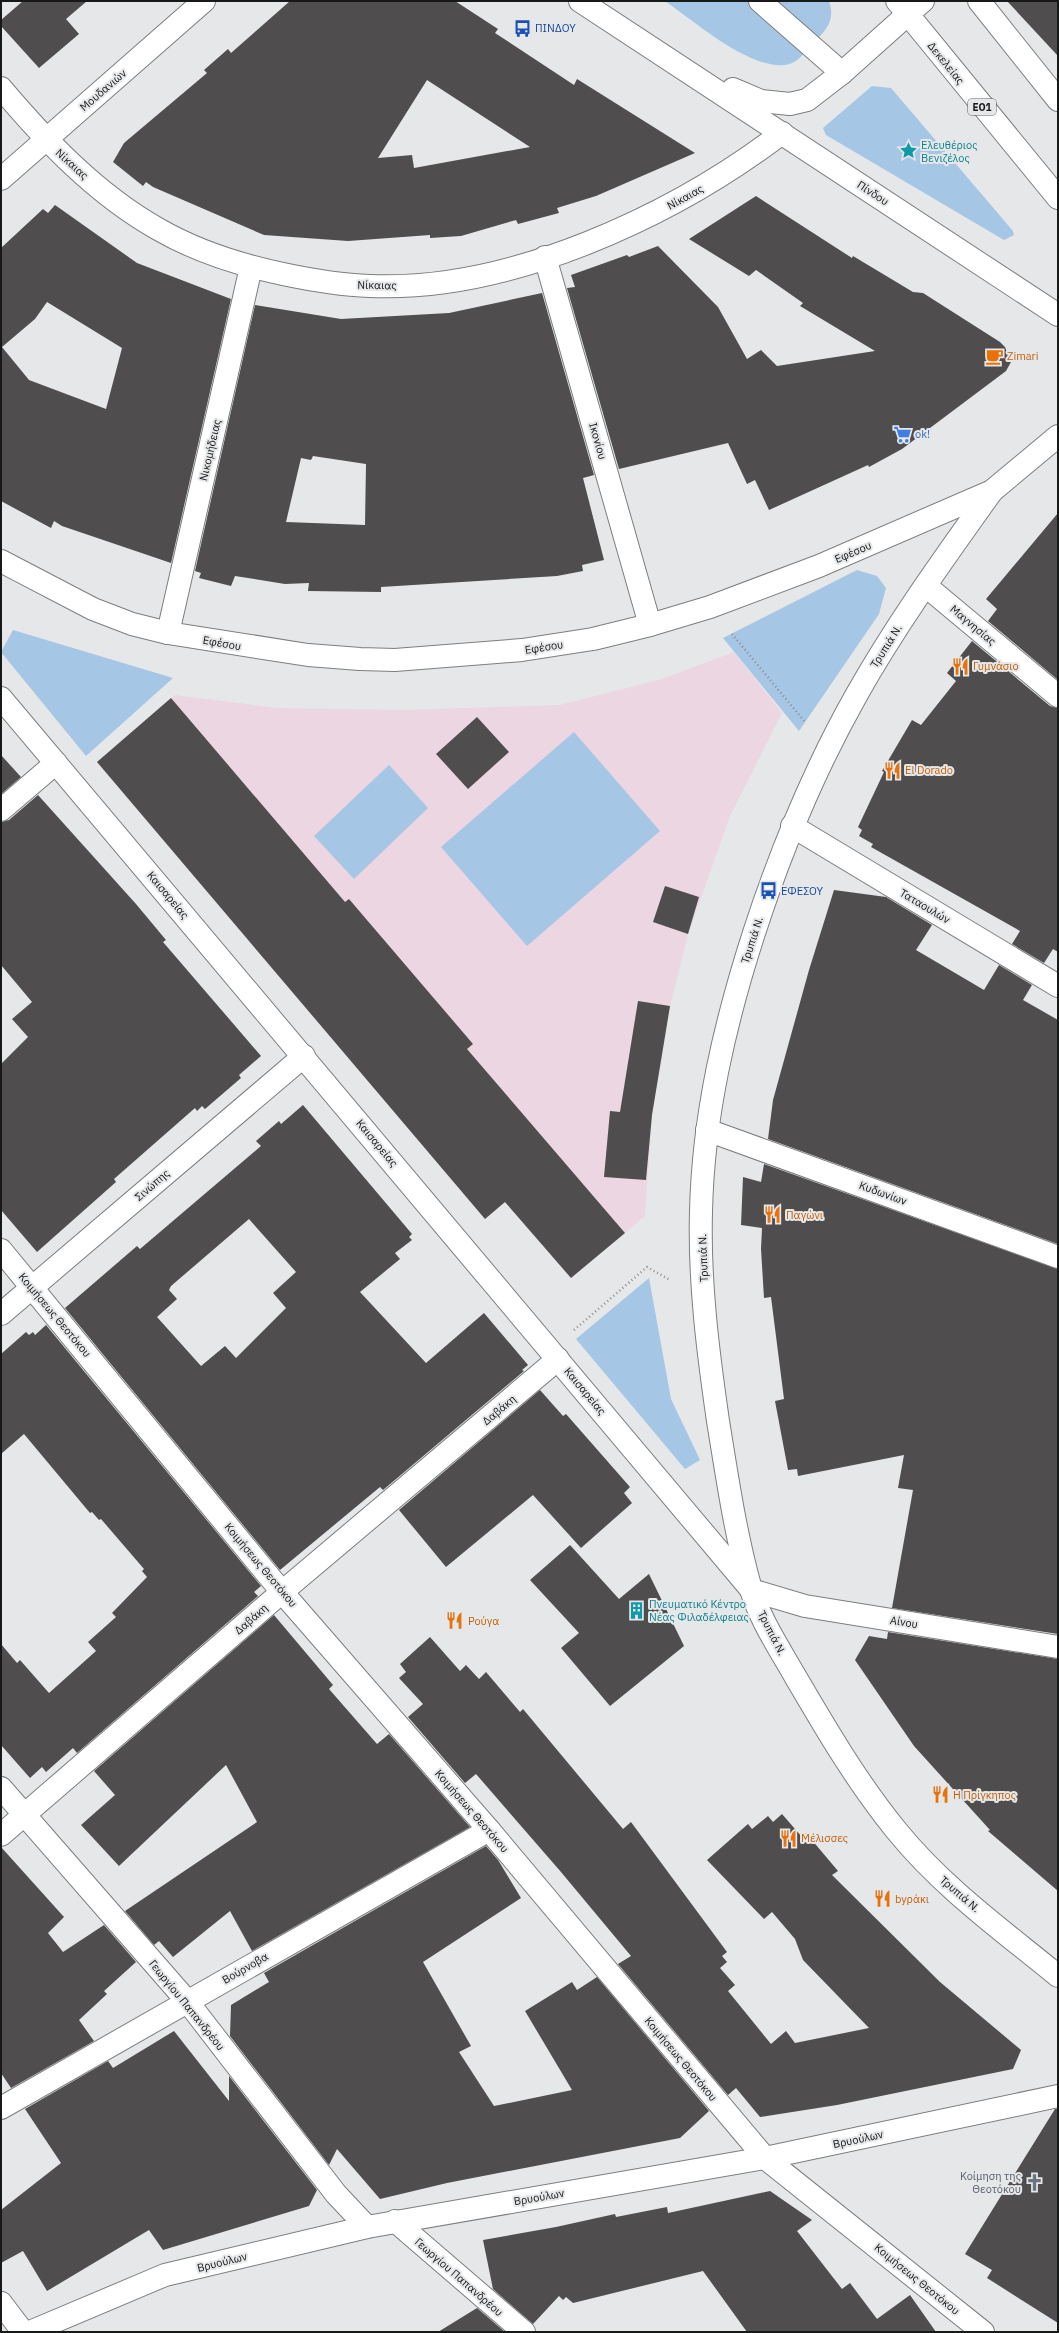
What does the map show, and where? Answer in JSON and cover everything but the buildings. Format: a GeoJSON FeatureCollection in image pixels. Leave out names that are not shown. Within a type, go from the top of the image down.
{"type":"FeatureCollection","features":[{"type":"Feature","properties":{"kind":"street","name":"Μουδανιών"},"geometry":{"type":"LineString","coordinates":[[1,179],[204,1]]}},
{"type":"Feature","properties":{"kind":"street","name":"Πίνδου"},"geometry":{"type":"LineString","coordinates":[[580,1],[1058,315]]}},
{"type":"Feature","properties":{"kind":"street"},"geometry":{"type":"LineString","coordinates":[[760,1],[842,73]]}},
{"type":"Feature","properties":{"kind":"street"},"geometry":{"type":"LineString","coordinates":[[979,1],[1058,100]]}},
{"type":"Feature","properties":{"kind":"street","name":"Πίνδου"},"geometry":{"type":"LineString","coordinates":[[688,71],[761,101],[790,104],[807,100],[842,73],[909,5]]}},
{"type":"Feature","properties":{"kind":"street","name":"Δεκελείας"},"geometry":{"type":"LineString","coordinates":[[909,5],[1058,198]]}},
{"type":"Feature","properties":{"kind":"street","name":"Νίκαιας"},"geometry":{"type":"LineString","coordinates":[[1,88],[45,140],[90,180],[158,229],[192,246],[251,267],[338,283],[398,286],[471,277],[546,257],[595,240],[666,208],[750,157],[782,133]]}},
{"type":"Feature","properties":{"kind":"street","name":"Ικονίου"},"geometry":{"type":"LineString","coordinates":[[546,257],[650,626]]}},
{"type":"Feature","properties":{"kind":"street","name":"Νικομήδειας"},"geometry":{"type":"LineString","coordinates":[[168,634],[251,267]]}},
{"type":"Feature","properties":{"kind":"street","name":"Εφέσου"},"geometry":{"type":"LineString","coordinates":[[1,561],[93,609],[132,624],[168,634],[308,655],[395,660],[522,650],[593,639],[650,626],[710,607],[840,557],[992,491],[1058,436]]}},
{"type":"Feature","properties":{"kind":"street","name":"Τρυπιά Ν."},"geometry":{"type":"LineString","coordinates":[[992,491],[926,586],[858,692],[828,749],[792,826],[768,891],[738,983],[721,1053],[707,1130],[701,1213],[704,1293],[706,1338],[727,1476],[751,1590],[773,1638],[832,1741],[896,1830],[920,1858],[952,1889],[1058,1976]]}},
{"type":"Feature","properties":{"kind":"street","name":"Μαγνησίας"},"geometry":{"type":"LineString","coordinates":[[926,586],[1058,696]]}},
{"type":"Feature","properties":{"kind":"street","name":"Καισαρείας"},"geometry":{"type":"LineString","coordinates":[[1,698],[304,1056],[751,1590]]}},
{"type":"Feature","properties":{"kind":"street"},"geometry":{"type":"LineString","coordinates":[[1,810],[56,763]]}},
{"type":"Feature","properties":{"kind":"street","name":"Ταταουλών"},"geometry":{"type":"LineString","coordinates":[[792,826],[1058,986]]}},
{"type":"Feature","properties":{"kind":"street","name":"Σινώπης"},"geometry":{"type":"LineString","coordinates":[[1,1314],[304,1056]]}},
{"type":"Feature","properties":{"kind":"street","name":"Κυδωνίων"},"geometry":{"type":"LineString","coordinates":[[707,1130],[1058,1257]]}},
{"type":"Feature","properties":{"kind":"street","name":"Κοιμήσεως Θεοτόκου"},"geometry":{"type":"LineString","coordinates":[[1,1250],[282,1592],[489,1830],[765,2158],[983,2332]]}},
{"type":"Feature","properties":{"kind":"street","name":"Δαβάκη"},"geometry":{"type":"LineString","coordinates":[[1,1835],[554,1355]]}},
{"type":"Feature","properties":{"kind":"street","name":"Αίνου"},"geometry":{"type":"LineString","coordinates":[[751,1590],[805,1606],[1058,1647]]}},
{"type":"Feature","properties":{"kind":"street","name":"Γεωργίου Παπανδρέου"},"geometry":{"type":"LineString","coordinates":[[1,1788],[187,2001],[336,2194],[367,2227]]}},
{"type":"Feature","properties":{"kind":"street","name":"Βούρνοβα"},"geometry":{"type":"LineString","coordinates":[[1,2108],[489,1830]]}},
{"type":"Feature","properties":{"kind":"street","name":"Βρυούλων"},"geometry":{"type":"LineString","coordinates":[[30,2332],[165,2275],[367,2227],[765,2158],[1058,2096]]}},
{"type":"Feature","properties":{"kind":"street","name":"Γεωργίου Παπανδρέου"},"geometry":{"type":"LineString","coordinates":[[395,2221],[524,2332]]}},
{"type":"Feature","properties":{"kind":"street"},"geometry":{"type":"LineString","coordinates":[[1,2303],[23,2332]]}},
{"type":"Feature","properties":{"kind":"path"},"geometry":{"type":"LineString","coordinates":[[710,607],[828,749]]}},
{"type":"Feature","properties":{"kind":"path"},"geometry":{"type":"LineString","coordinates":[[554,1355],[647,1268],[661,1277],[704,1293]]}},
{"type":"Feature","properties":{"kind":"shaded area"},"geometry":{"type":"Polygon","coordinates":[[[665,1],[829,1],[831,7],[831,18],[824,32],[801,56],[792,63],[778,65],[761,62],[744,55],[708,33],[665,1]]]}},
{"type":"Feature","properties":{"kind":"shaded area"},"geometry":{"type":"Polygon","coordinates":[[[872,86],[891,88],[1013,231],[1014,235],[1004,240],[826,135],[823,128],[872,86]]]}},
{"type":"Feature","properties":{"kind":"shaded area"},"geometry":{"type":"Polygon","coordinates":[[[857,570],[877,576],[886,588],[879,614],[799,731],[723,638],[857,570]]]}},
{"type":"Feature","properties":{"kind":"shaded area"},"geometry":{"type":"Polygon","coordinates":[[[13,630],[173,678],[86,756],[1,652],[13,630]]]}},
{"type":"Feature","properties":{"kind":"shaded area"},"geometry":{"type":"Polygon","coordinates":[[[734,652],[782,713],[730,816],[688,934],[670,1007],[652,1115],[645,1216],[571,1278],[505,1202],[485,1219],[97,762],[175,695],[277,708],[404,710],[560,705],[662,679],[734,652]]]}},
{"type":"Feature","properties":{"kind":"shaded area"},"geometry":{"type":"Polygon","coordinates":[[[574,732],[660,831],[527,946],[441,847],[574,732]]]}},
{"type":"Feature","properties":{"kind":"shaded area"},"geometry":{"type":"Polygon","coordinates":[[[389,765],[428,808],[354,879],[314,836],[389,765]]]}},
{"type":"Feature","properties":{"kind":"shaded area"},"geometry":{"type":"Polygon","coordinates":[[[649,1278],[671,1399],[700,1460],[685,1469],[576,1339],[649,1278]]]}},
{"type":"Feature","properties":{"kind":"place","name":"ΠΙΝΔΟΥ"},"geometry":{"type":"Point","coordinates":[522,28]}},
{"type":"Feature","properties":{"kind":"place","name":"Ελευθέριος Βενιζέλος"},"geometry":{"type":"Point","coordinates":[908,151]}},
{"type":"Feature","properties":{"kind":"place","name":"Zimari"},"geometry":{"type":"Point","coordinates":[994,356]}},
{"type":"Feature","properties":{"kind":"place","name":"ok!"},"geometry":{"type":"Point","coordinates":[902,434]}},
{"type":"Feature","properties":{"kind":"place","name":"Γυμνάσιο"},"geometry":{"type":"Point","coordinates":[960,666]}},
{"type":"Feature","properties":{"kind":"place","name":"El Dorado"},"geometry":{"type":"Point","coordinates":[892,770]}},
{"type":"Feature","properties":{"kind":"place","name":"ΕΦΕΣΟΥ"},"geometry":{"type":"Point","coordinates":[768,891]}},
{"type":"Feature","properties":{"kind":"place","name":"Παγώνι"},"geometry":{"type":"Point","coordinates":[773,1215]}},
{"type":"Feature","properties":{"kind":"place","name":"Πνευματικό Κέντρο Νέας Φιλαδέλφειας"},"geometry":{"type":"Point","coordinates":[636,1610]}},
{"type":"Feature","properties":{"kind":"place","name":"Ρούγα"},"geometry":{"type":"Point","coordinates":[455,1621]}},
{"type":"Feature","properties":{"kind":"place","name":"Η Πρίγκηπος"},"geometry":{"type":"Point","coordinates":[940,1795]}},
{"type":"Feature","properties":{"kind":"place","name":"Μέλισσες"},"geometry":{"type":"Point","coordinates":[788,1838]}},
{"type":"Feature","properties":{"kind":"place","name":"byράκι"},"geometry":{"type":"Point","coordinates":[882,1899]}},
{"type":"Feature","properties":{"kind":"place","name":"Κοίμηση της Θεοτόκου"},"geometry":{"type":"Point","coordinates":[1034,2182]}}]}
